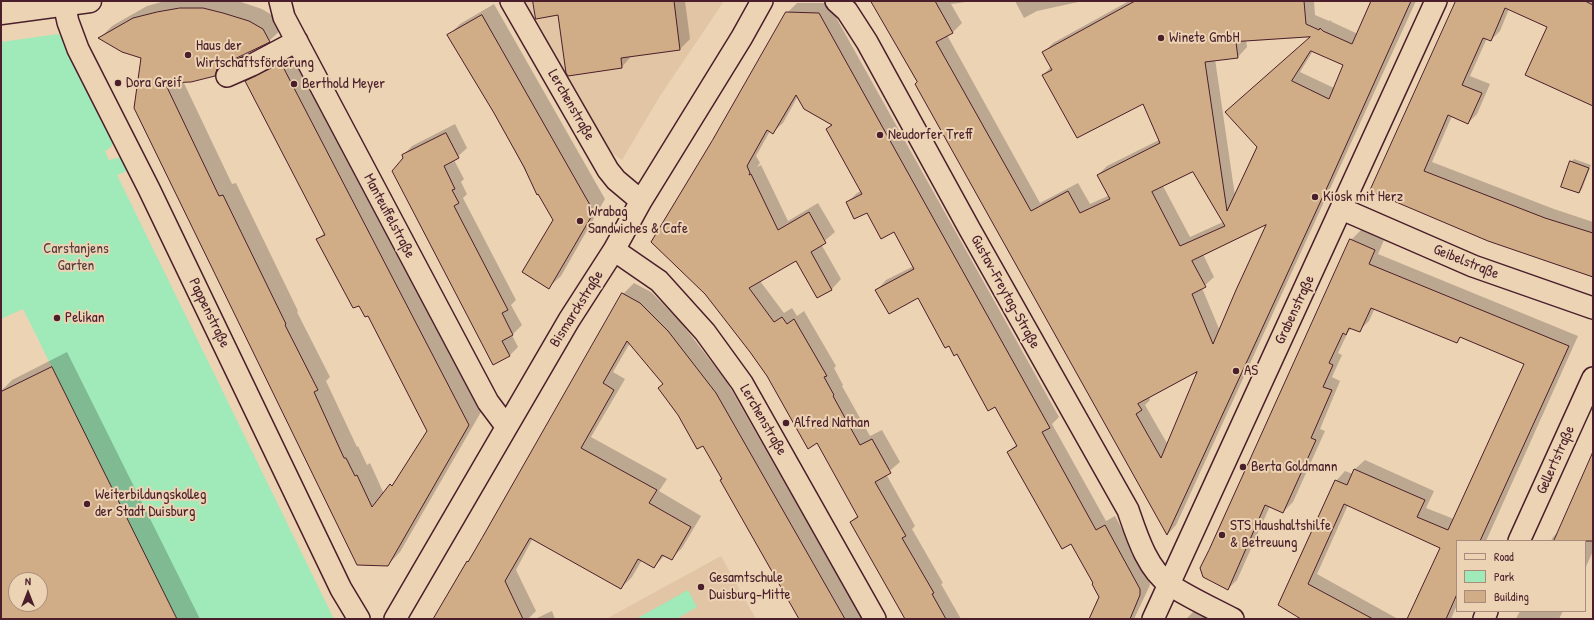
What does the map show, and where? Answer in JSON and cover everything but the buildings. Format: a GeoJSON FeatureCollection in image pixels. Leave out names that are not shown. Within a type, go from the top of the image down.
{"type":"FeatureCollection","features":[{"type":"Feature","properties":{"kind":"main road"},"geometry":{"type":"LineString","coordinates":[[1,13],[66,13],[90,1]]}},
{"type":"Feature","properties":{"kind":"street","name":"Manteuffelstraße"},"geometry":{"type":"LineString","coordinates":[[280,1],[284,17],[488,402],[506,426]]}},
{"type":"Feature","properties":{"kind":"street","name":"Lerchenstraße"},"geometry":{"type":"LineString","coordinates":[[511,1],[608,170],[616,180],[641,201]]}},
{"type":"Feature","properties":{"kind":"street","name":"Bismarckstraße"},"geometry":{"type":"LineString","coordinates":[[396,619],[506,426],[569,320],[614,250],[641,201],[742,37],[762,1]]}},
{"type":"Feature","properties":{"kind":"street","name":"Gustav-Freytag-Straße"},"geometry":{"type":"LineString","coordinates":[[836,1],[847,11],[867,42],[969,228],[1128,510],[1140,544],[1157,571],[1169,584],[1233,619]]}},
{"type":"Feature","properties":{"kind":"street","name":"Grabenstraße"},"geometry":{"type":"LineString","coordinates":[[1153,619],[1436,1]]}},
{"type":"Feature","properties":{"kind":"street","name":"Pappenstraße"},"geometry":{"type":"LineString","coordinates":[[66,13],[78,49],[175,243],[341,589],[354,613],[359,619]]}},
{"type":"Feature","properties":{"kind":"street"},"geometry":{"type":"LineString","coordinates":[[227,76],[252,65],[297,41]]}},
{"type":"Feature","properties":{"kind":"street","name":"Geibelstraße"},"geometry":{"type":"LineString","coordinates":[[1342,209],[1473,266],[1593,308]]}},
{"type":"Feature","properties":{"kind":"street","name":"Lerchenstraße"},"geometry":{"type":"LineString","coordinates":[[614,250],[659,281],[705,332],[742,383],[875,619]]}},
{"type":"Feature","properties":{"kind":"street","name":"Gellertstraße"},"geometry":{"type":"LineString","coordinates":[[1519,540],[1593,378]]}},
{"type":"Feature","properties":{"kind":"shaded area"},"geometry":{"type":"Polygon","coordinates":[[[525,1],[724,1],[660,96],[622,160],[611,152],[525,1]]]}},
{"type":"Feature","properties":{"kind":"shaded area","name":"Gesamtschule Duisburg-Mitte"},"geometry":{"type":"Polygon","coordinates":[[[721,556],[756,619],[606,619],[721,556]]]}},
{"type":"Feature","properties":{"kind":"green space","name":"Carstanjens Garten"},"geometry":{"type":"Polygon","coordinates":[[[58,34],[67,38],[115,140],[111,147],[105,151],[109,160],[122,157],[132,169],[117,175],[334,619],[177,619],[23,309],[1,319],[1,42],[58,34]]]}},
{"type":"Feature","properties":{"kind":"green space"},"geometry":{"type":"Polygon","coordinates":[[[688,590],[697,607],[676,619],[636,619],[688,590]]]}},
{"type":"Feature","properties":{"kind":"place","name":"Winete GmbH"},"geometry":{"type":"Point","coordinates":[1161,38]}},
{"type":"Feature","properties":{"kind":"place","name":"Haus der Wirtschaftsförderung"},"geometry":{"type":"Point","coordinates":[188,55]}},
{"type":"Feature","properties":{"kind":"place","name":"Dora Greif"},"geometry":{"type":"Point","coordinates":[118,83]}},
{"type":"Feature","properties":{"kind":"place","name":"Berthold Meyer"},"geometry":{"type":"Point","coordinates":[294,84]}},
{"type":"Feature","properties":{"kind":"place","name":"Neudorfer Treff"},"geometry":{"type":"Point","coordinates":[880,135]}},
{"type":"Feature","properties":{"kind":"place","name":"Kiosk mit Herz"},"geometry":{"type":"Point","coordinates":[1315,197]}},
{"type":"Feature","properties":{"kind":"place","name":"Wrabag Sandwiches & Cafe"},"geometry":{"type":"Point","coordinates":[580,221]}},
{"type":"Feature","properties":{"kind":"place","name":"Pelikan"},"geometry":{"type":"Point","coordinates":[57,318]}},
{"type":"Feature","properties":{"kind":"place","name":"AS"},"geometry":{"type":"Point","coordinates":[1236,371]}},
{"type":"Feature","properties":{"kind":"place","name":"Alfred Nathan"},"geometry":{"type":"Point","coordinates":[786,423]}},
{"type":"Feature","properties":{"kind":"place","name":"Berta Goldmann"},"geometry":{"type":"Point","coordinates":[1243,467]}},
{"type":"Feature","properties":{"kind":"place","name":"Weiterbildungskolleg der Stadt Duisburg"},"geometry":{"type":"Point","coordinates":[87,504]}},
{"type":"Feature","properties":{"kind":"place","name":"STS Haushaltshilfe & Betreuung"},"geometry":{"type":"Point","coordinates":[1222,535]}},
{"type":"Feature","properties":{"kind":"place","name":"Gesamtschule Duisburg-Mitte"},"geometry":{"type":"Point","coordinates":[701,587]}}]}
